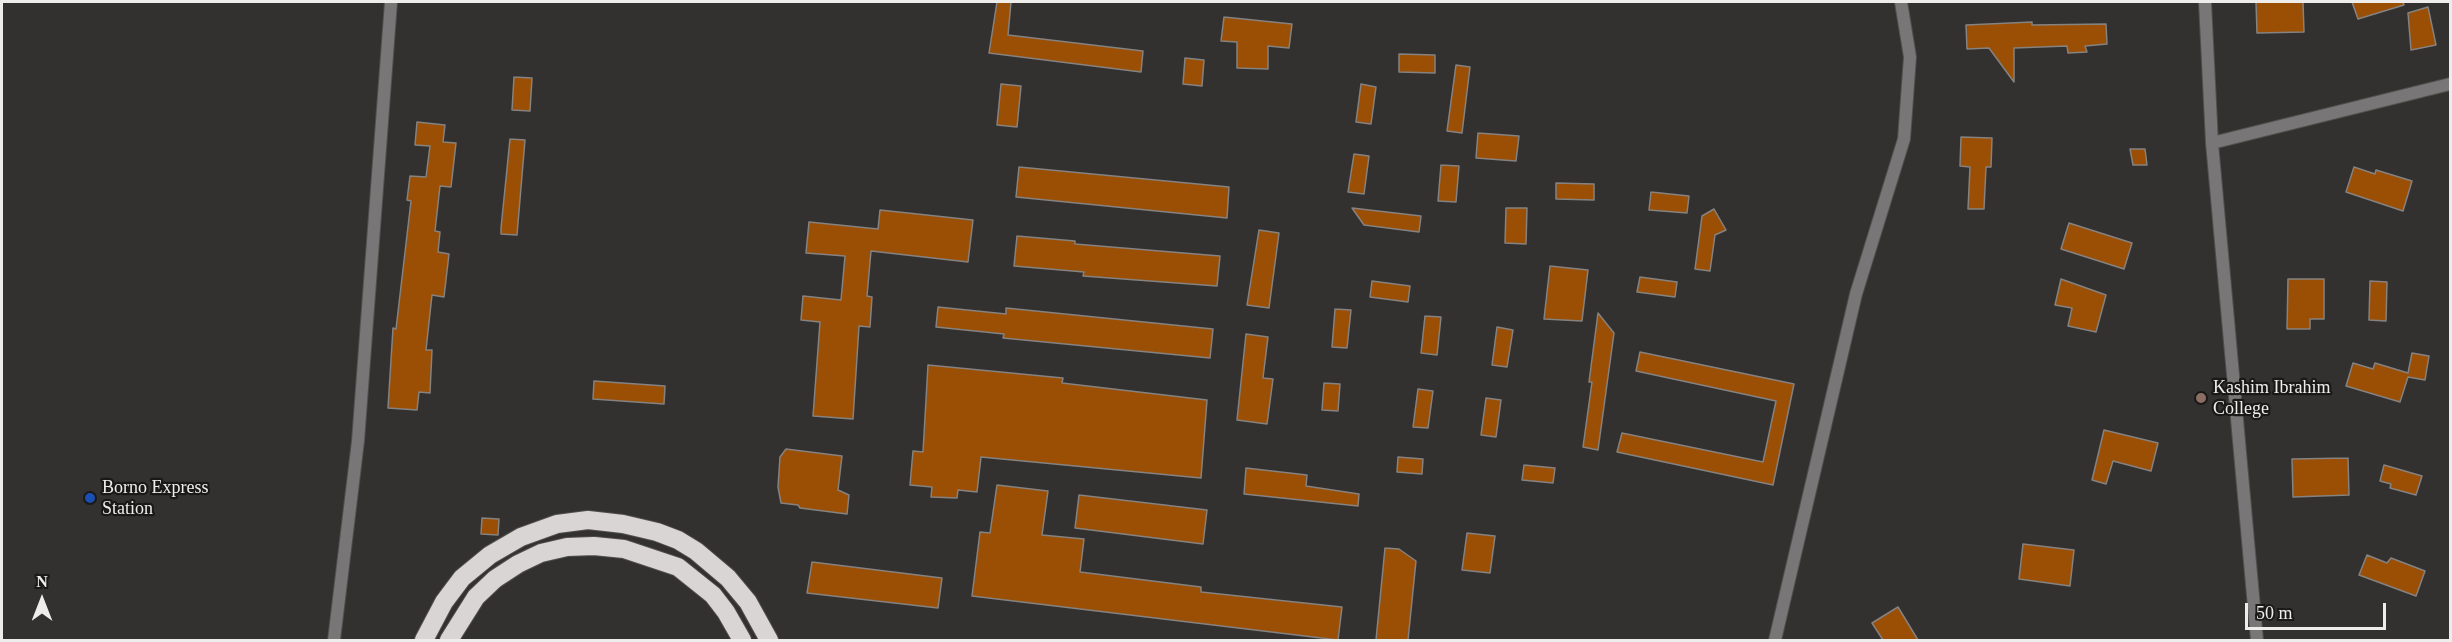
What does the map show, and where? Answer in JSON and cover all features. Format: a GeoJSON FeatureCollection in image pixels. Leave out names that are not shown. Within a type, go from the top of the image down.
{"type":"FeatureCollection","features":[{"type":"Feature","properties":{"kind":"highway"},"geometry":{"type":"LineString","coordinates":[[424,640],[444,602],[462,578],[490,555],[530,533],[557,524],[588,520],[623,524],[657,532],[678,540],[696,551],[728,578],[748,602],[769,640]]}},
{"type":"Feature","properties":{"kind":"highway"},"geometry":{"type":"LineString","coordinates":[[449,640],[476,597],[510,569],[541,553],[567,547],[594,546],[624,549],[678,567],[713,595],[726,612],[741,640]]}},
{"type":"Feature","properties":{"kind":"street"},"geometry":{"type":"LineString","coordinates":[[334,640],[358,441],[391,2]]}},
{"type":"Feature","properties":{"kind":"street"},"geometry":{"type":"LineString","coordinates":[[1775,640],[1856,294],[1904,139],[1910,57],[1901,2]]}},
{"type":"Feature","properties":{"kind":"street"},"geometry":{"type":"LineString","coordinates":[[2205,2],[2212,143],[2257,640]]}},
{"type":"Feature","properties":{"kind":"street"},"geometry":{"type":"LineString","coordinates":[[2212,143],[2451,84]]}},
{"type":"Feature","properties":{"kind":"building"},"geometry":{"type":"Polygon","coordinates":[[[997,2],[1011,2],[1008,35],[1143,51],[1141,72],[989,53],[997,2]]]}},
{"type":"Feature","properties":{"kind":"building"},"geometry":{"type":"Polygon","coordinates":[[[2256,2],[2303,2],[2304,32],[2257,33],[2256,2]]]}},
{"type":"Feature","properties":{"kind":"building"},"geometry":{"type":"Polygon","coordinates":[[[2352,2],[2403,2],[2404,5],[2358,19],[2352,2]]]}},
{"type":"Feature","properties":{"kind":"building"},"geometry":{"type":"Polygon","coordinates":[[[2428,7],[2436,45],[2411,50],[2408,13],[2428,7]]]}},
{"type":"Feature","properties":{"kind":"building"},"geometry":{"type":"Polygon","coordinates":[[[1224,17],[1292,24],[1289,48],[1268,46],[1268,69],[1237,68],[1237,42],[1221,41],[1224,17]]]}},
{"type":"Feature","properties":{"kind":"building"},"geometry":{"type":"Polygon","coordinates":[[[2032,22],[2032,25],[2106,24],[2107,44],[2085,46],[2087,52],[2068,53],[2067,46],[2014,48],[2014,82],[1989,48],[1967,49],[1966,25],[2032,22]]]}},
{"type":"Feature","properties":{"kind":"building"},"geometry":{"type":"Polygon","coordinates":[[[1399,54],[1435,55],[1435,73],[1399,72],[1399,54]]]}},
{"type":"Feature","properties":{"kind":"building"},"geometry":{"type":"Polygon","coordinates":[[[1185,58],[1204,60],[1202,86],[1183,84],[1185,58]]]}},
{"type":"Feature","properties":{"kind":"building"},"geometry":{"type":"Polygon","coordinates":[[[1456,65],[1470,67],[1462,133],[1447,131],[1456,65]]]}},
{"type":"Feature","properties":{"kind":"building"},"geometry":{"type":"Polygon","coordinates":[[[514,77],[532,78],[530,111],[512,110],[514,77]]]}},
{"type":"Feature","properties":{"kind":"building"},"geometry":{"type":"Polygon","coordinates":[[[1001,84],[1021,86],[1017,127],[997,125],[1001,84]]]}},
{"type":"Feature","properties":{"kind":"building"},"geometry":{"type":"Polygon","coordinates":[[[1361,84],[1376,87],[1371,124],[1356,122],[1361,84]]]}},
{"type":"Feature","properties":{"kind":"building"},"geometry":{"type":"Polygon","coordinates":[[[417,122],[445,125],[443,142],[456,143],[451,187],[440,186],[435,231],[440,232],[438,252],[449,254],[444,297],[432,295],[426,350],[432,350],[430,393],[419,392],[417,410],[388,408],[393,328],[396,329],[411,201],[407,200],[410,176],[426,177],[430,146],[415,145],[417,122]]]}},
{"type":"Feature","properties":{"kind":"building"},"geometry":{"type":"Polygon","coordinates":[[[1478,133],[1519,136],[1516,161],[1476,158],[1478,133]]]}},
{"type":"Feature","properties":{"kind":"building"},"geometry":{"type":"Polygon","coordinates":[[[1961,137],[1992,138],[1991,167],[1986,167],[1984,209],[1968,209],[1970,167],[1960,166],[1961,137]]]}},
{"type":"Feature","properties":{"kind":"building"},"geometry":{"type":"Polygon","coordinates":[[[510,139],[525,140],[517,235],[501,234],[510,139]]]}},
{"type":"Feature","properties":{"kind":"building"},"geometry":{"type":"Polygon","coordinates":[[[2130,149],[2145,149],[2147,165],[2133,165],[2130,149]]]}},
{"type":"Feature","properties":{"kind":"building"},"geometry":{"type":"Polygon","coordinates":[[[1354,154],[1369,156],[1364,194],[1348,192],[1354,154]]]}},
{"type":"Feature","properties":{"kind":"building"},"geometry":{"type":"Polygon","coordinates":[[[1441,165],[1459,166],[1456,202],[1438,201],[1441,165]]]}},
{"type":"Feature","properties":{"kind":"building"},"geometry":{"type":"Polygon","coordinates":[[[1019,167],[1229,187],[1227,218],[1016,197],[1019,167]]]}},
{"type":"Feature","properties":{"kind":"building"},"geometry":{"type":"Polygon","coordinates":[[[2354,167],[2375,174],[2376,170],[2412,181],[2403,211],[2346,192],[2354,167]]]}},
{"type":"Feature","properties":{"kind":"building"},"geometry":{"type":"Polygon","coordinates":[[[1556,183],[1594,184],[1594,200],[1556,199],[1556,183]]]}},
{"type":"Feature","properties":{"kind":"building"},"geometry":{"type":"Polygon","coordinates":[[[1651,192],[1689,196],[1687,213],[1649,210],[1651,192]]]}},
{"type":"Feature","properties":{"kind":"building"},"geometry":{"type":"Polygon","coordinates":[[[1352,208],[1421,216],[1419,232],[1364,225],[1352,208]]]}},
{"type":"Feature","properties":{"kind":"building"},"geometry":{"type":"Polygon","coordinates":[[[1506,208],[1527,208],[1526,244],[1505,243],[1506,208]]]}},
{"type":"Feature","properties":{"kind":"building"},"geometry":{"type":"Polygon","coordinates":[[[1714,209],[1726,230],[1715,235],[1710,271],[1695,269],[1702,216],[1714,209]]]}},
{"type":"Feature","properties":{"kind":"building"},"geometry":{"type":"Polygon","coordinates":[[[880,210],[973,220],[968,262],[871,251],[867,296],[872,297],[870,327],[859,326],[853,419],[813,416],[820,322],[801,320],[803,296],[841,300],[845,256],[806,253],[809,222],[878,229],[880,210]]]}},
{"type":"Feature","properties":{"kind":"building"},"geometry":{"type":"Polygon","coordinates":[[[2069,223],[2132,243],[2124,269],[2061,249],[2069,223]]]}},
{"type":"Feature","properties":{"kind":"building"},"geometry":{"type":"Polygon","coordinates":[[[1259,230],[1279,233],[1269,308],[1247,305],[1259,230]]]}},
{"type":"Feature","properties":{"kind":"building"},"geometry":{"type":"Polygon","coordinates":[[[1017,236],[1075,241],[1075,244],[1220,256],[1217,286],[1083,276],[1084,272],[1014,266],[1017,236]]]}},
{"type":"Feature","properties":{"kind":"building"},"geometry":{"type":"Polygon","coordinates":[[[1550,266],[1588,270],[1582,321],[1544,319],[1550,266]]]}},
{"type":"Feature","properties":{"kind":"building"},"geometry":{"type":"Polygon","coordinates":[[[1640,277],[1677,282],[1675,297],[1637,292],[1640,277]]]}},
{"type":"Feature","properties":{"kind":"building"},"geometry":{"type":"Polygon","coordinates":[[[2061,279],[2106,295],[2096,332],[2068,326],[2072,308],[2055,305],[2061,279]]]}},
{"type":"Feature","properties":{"kind":"building"},"geometry":{"type":"Polygon","coordinates":[[[2288,279],[2324,279],[2324,319],[2310,319],[2310,329],[2287,329],[2288,279]]]}},
{"type":"Feature","properties":{"kind":"building"},"geometry":{"type":"Polygon","coordinates":[[[1372,281],[1410,286],[1408,302],[1370,297],[1372,281]]]}},
{"type":"Feature","properties":{"kind":"building"},"geometry":{"type":"Polygon","coordinates":[[[2370,281],[2387,282],[2386,321],[2369,320],[2370,281]]]}},
{"type":"Feature","properties":{"kind":"building"},"geometry":{"type":"Polygon","coordinates":[[[938,307],[1006,314],[1006,308],[1213,329],[1210,358],[1003,338],[1004,334],[936,327],[938,307]]]}},
{"type":"Feature","properties":{"kind":"building"},"geometry":{"type":"Polygon","coordinates":[[[1335,309],[1351,310],[1347,348],[1332,347],[1335,309]]]}},
{"type":"Feature","properties":{"kind":"building"},"geometry":{"type":"Polygon","coordinates":[[[1598,313],[1614,333],[1598,450],[1583,447],[1598,313]]]}},
{"type":"Feature","properties":{"kind":"building"},"geometry":{"type":"Polygon","coordinates":[[[1425,316],[1441,317],[1437,355],[1421,353],[1425,316]]]}},
{"type":"Feature","properties":{"kind":"building"},"geometry":{"type":"Polygon","coordinates":[[[1497,327],[1513,330],[1507,367],[1492,365],[1497,327]]]}},
{"type":"Feature","properties":{"kind":"building"},"geometry":{"type":"Polygon","coordinates":[[[1246,334],[1268,337],[1263,378],[1273,379],[1267,424],[1237,420],[1246,334]]]}},
{"type":"Feature","properties":{"kind":"building"},"geometry":{"type":"Polygon","coordinates":[[[1640,352],[1794,384],[1773,485],[1617,452],[1622,433],[1763,462],[1776,401],[1636,371],[1640,352]]]}},
{"type":"Feature","properties":{"kind":"building"},"geometry":{"type":"Polygon","coordinates":[[[2412,353],[2429,356],[2425,380],[2408,377],[2400,402],[2346,386],[2353,363],[2373,369],[2375,363],[2408,373],[2412,353]]]}},
{"type":"Feature","properties":{"kind":"building"},"geometry":{"type":"Polygon","coordinates":[[[928,365],[1063,378],[1062,383],[1207,400],[1201,478],[981,457],[977,492],[958,490],[957,498],[931,497],[932,487],[910,485],[913,451],[923,452],[928,365]]]}},
{"type":"Feature","properties":{"kind":"building"},"geometry":{"type":"Polygon","coordinates":[[[594,381],[665,386],[664,404],[593,399],[594,381]]]}},
{"type":"Feature","properties":{"kind":"building"},"geometry":{"type":"Polygon","coordinates":[[[1324,383],[1340,384],[1338,411],[1322,410],[1324,383]]]}},
{"type":"Feature","properties":{"kind":"building"},"geometry":{"type":"Polygon","coordinates":[[[1418,389],[1433,391],[1428,428],[1413,427],[1418,389]]]}},
{"type":"Feature","properties":{"kind":"building"},"geometry":{"type":"Polygon","coordinates":[[[1486,398],[1501,400],[1496,437],[1481,435],[1486,398]]]}},
{"type":"Feature","properties":{"kind":"building"},"geometry":{"type":"Polygon","coordinates":[[[2104,430],[2158,443],[2151,471],[2113,461],[2106,484],[2092,480],[2104,430]]]}},
{"type":"Feature","properties":{"kind":"building"},"geometry":{"type":"Polygon","coordinates":[[[786,449],[842,456],[838,490],[849,495],[847,514],[800,508],[798,505],[781,503],[778,487],[780,457],[786,449]]]}},
{"type":"Feature","properties":{"kind":"building"},"geometry":{"type":"Polygon","coordinates":[[[1398,457],[1423,459],[1422,474],[1397,472],[1398,457]]]}},
{"type":"Feature","properties":{"kind":"building"},"geometry":{"type":"Polygon","coordinates":[[[2348,458],[2349,495],[2293,497],[2292,459],[2348,458]]]}},
{"type":"Feature","properties":{"kind":"building"},"geometry":{"type":"Polygon","coordinates":[[[1524,465],[1555,468],[1553,483],[1522,480],[1524,465]]]}},
{"type":"Feature","properties":{"kind":"building"},"geometry":{"type":"Polygon","coordinates":[[[2384,465],[2422,476],[2416,495],[2390,488],[2391,484],[2380,481],[2384,465]]]}},
{"type":"Feature","properties":{"kind":"building"},"geometry":{"type":"Polygon","coordinates":[[[1246,468],[1307,475],[1306,486],[1359,494],[1358,506],[1244,494],[1246,468]]]}},
{"type":"Feature","properties":{"kind":"building"},"geometry":{"type":"Polygon","coordinates":[[[997,485],[1048,491],[1042,535],[1084,539],[1080,572],[1201,587],[1201,592],[1342,607],[1338,640],[972,596],[980,532],[990,533],[997,485]]]}},
{"type":"Feature","properties":{"kind":"building"},"geometry":{"type":"Polygon","coordinates":[[[1079,495],[1207,510],[1203,544],[1075,528],[1079,495]]]}},
{"type":"Feature","properties":{"kind":"building"},"geometry":{"type":"Polygon","coordinates":[[[482,518],[499,519],[498,535],[481,534],[482,518]]]}},
{"type":"Feature","properties":{"kind":"building"},"geometry":{"type":"Polygon","coordinates":[[[1467,533],[1495,536],[1490,573],[1462,570],[1467,533]]]}},
{"type":"Feature","properties":{"kind":"building"},"geometry":{"type":"Polygon","coordinates":[[[2023,544],[2074,550],[2070,586],[2019,579],[2023,544]]]}},
{"type":"Feature","properties":{"kind":"building"},"geometry":{"type":"Polygon","coordinates":[[[1385,548],[1399,549],[1416,561],[1408,640],[1376,640],[1385,548]]]}},
{"type":"Feature","properties":{"kind":"building"},"geometry":{"type":"Polygon","coordinates":[[[2367,555],[2387,563],[2391,558],[2425,571],[2416,596],[2359,575],[2367,555]]]}},
{"type":"Feature","properties":{"kind":"building"},"geometry":{"type":"Polygon","coordinates":[[[812,562],[942,578],[938,608],[807,593],[812,562]]]}},
{"type":"Feature","properties":{"kind":"building"},"geometry":{"type":"Polygon","coordinates":[[[1898,607],[1918,640],[1883,640],[1872,623],[1898,607]]]}},
{"type":"Feature","properties":{"kind":"place","name":"Kashim Ibrahim College"},"geometry":{"type":"Point","coordinates":[2201,398]}},
{"type":"Feature","properties":{"kind":"place","name":"Borno Express Station"},"geometry":{"type":"Point","coordinates":[90,498]}}]}
